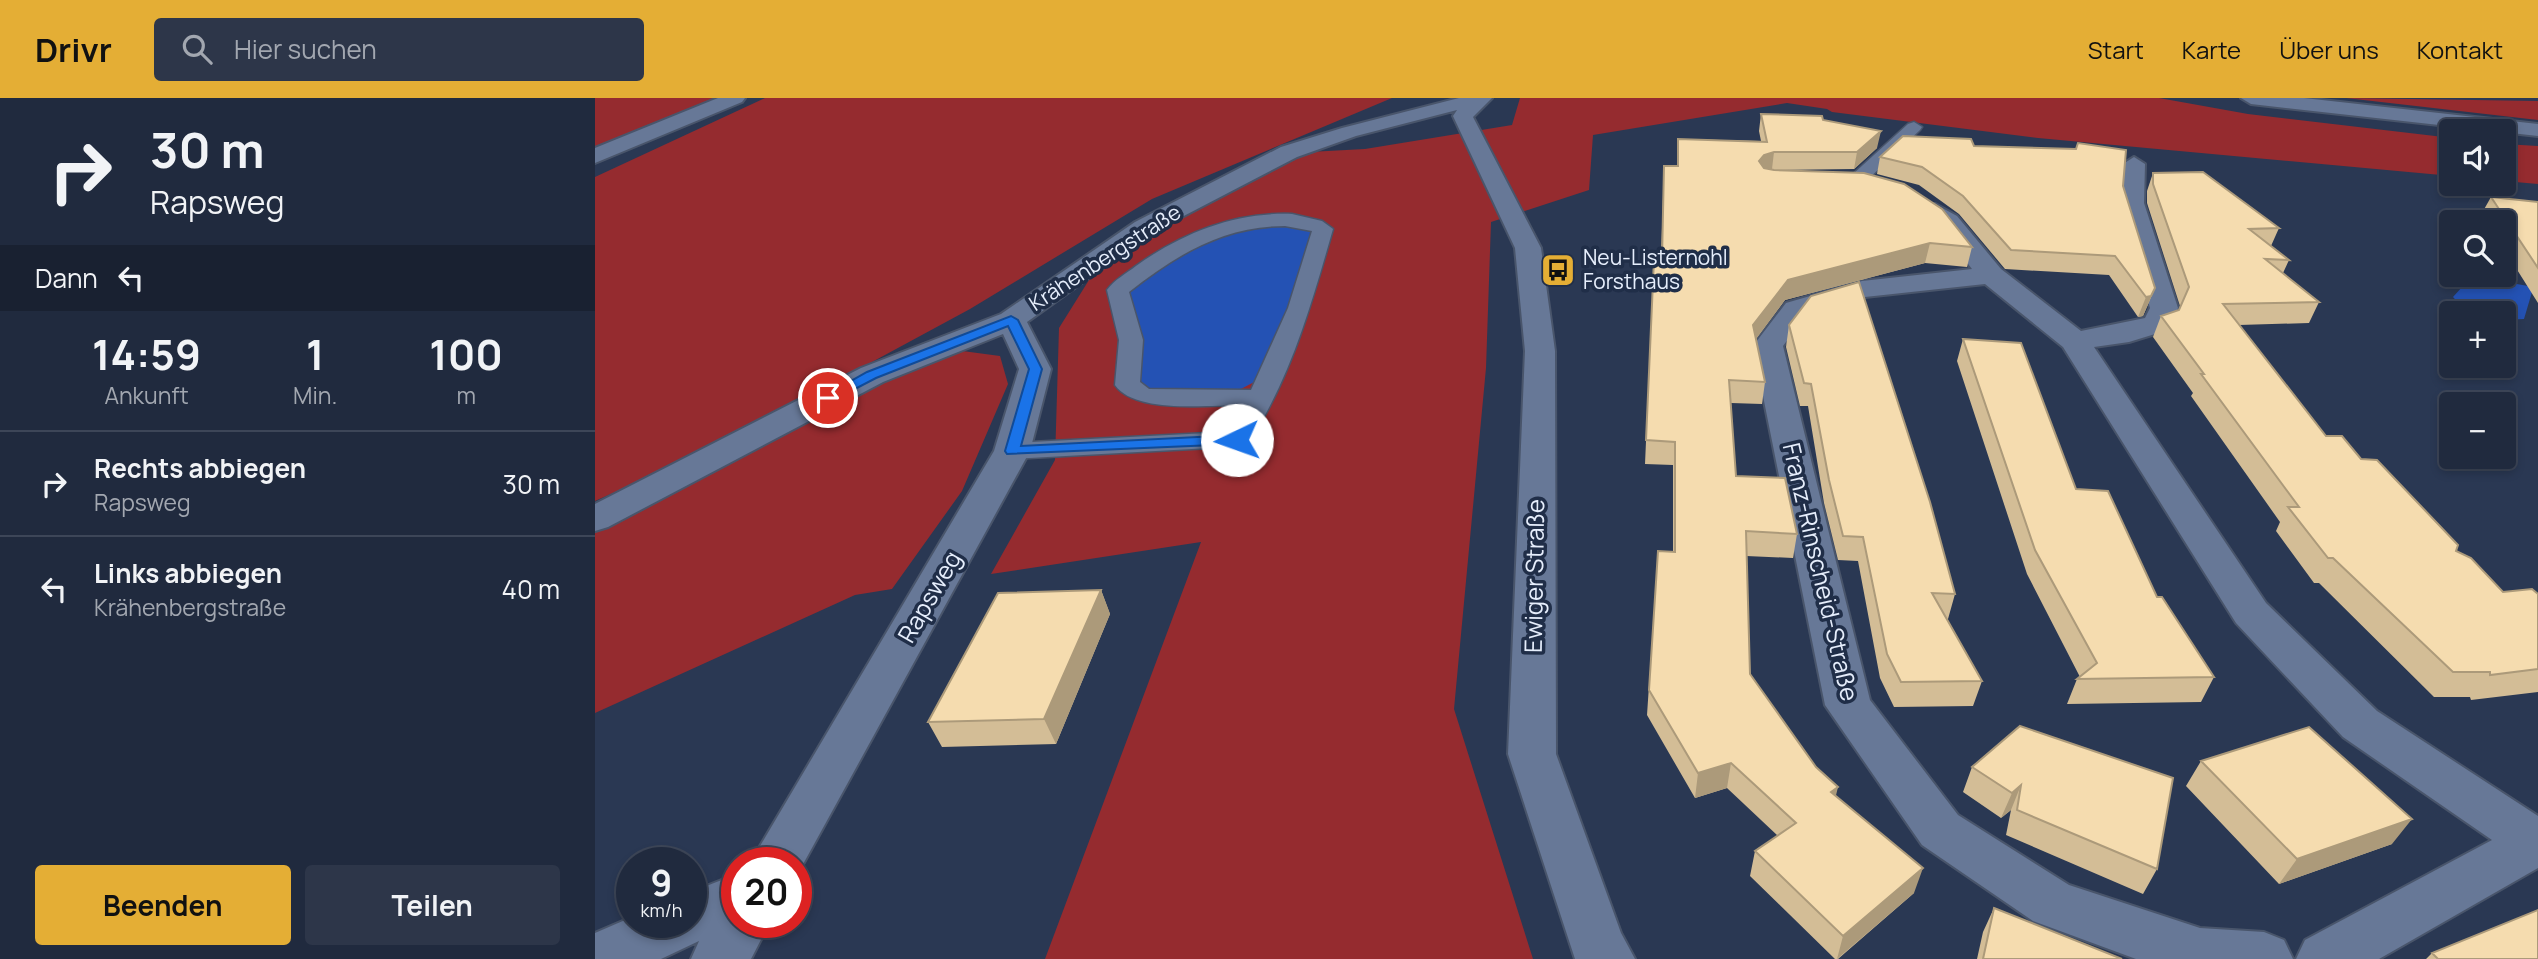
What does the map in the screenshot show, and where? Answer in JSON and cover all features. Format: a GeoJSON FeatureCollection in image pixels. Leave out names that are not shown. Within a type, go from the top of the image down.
{"type":"FeatureCollection","features":[{"type":"Feature","properties":{"kind":"street"},"geometry":{"type":"LineString","coordinates":[[595,156],[735,98]]}},
{"type":"Feature","properties":{"kind":"street"},"geometry":{"type":"LineString","coordinates":[[2251,98],[2538,130]]}},
{"type":"Feature","properties":{"kind":"street","name":"Ewiger Straße"},"geometry":{"type":"LineString","coordinates":[[1480,99],[1463,116],[1528,248],[1540,351],[1532,754],[1598,947],[1606,959]]}},
{"type":"Feature","properties":{"kind":"street","name":"Krähenbergstraße"},"geometry":{"type":"LineString","coordinates":[[595,519],[872,375],[1011,320],[1063,281],[1144,228],[1289,152],[1349,132],[1480,99]]}},
{"type":"Feature","properties":{"kind":"street"},"geometry":{"type":"LineString","coordinates":[[2075,341],[2129,334],[2158,324],[2164,308],[2132,203],[2134,164]]}},
{"type":"Feature","properties":{"kind":"street"},"geometry":{"type":"LineString","coordinates":[[1821,179],[1858,179],[1903,190],[1948,220],[1991,275],[2075,341],[2251,612],[2360,724],[2537,843],[2325,959]]}},
{"type":"Feature","properties":{"kind":"street","name":"Franz-Rinscheid-Straße"},"geometry":{"type":"LineString","coordinates":[[1991,275],[1862,289],[1796,309],[1768,346],[1848,705],[1940,830],[2052,904],[2200,955],[2264,959]]}},
{"type":"Feature","properties":{"kind":"street","name":"Rapsweg"},"geometry":{"type":"LineString","coordinates":[[785,847],[1012,451],[1035,369],[1011,320]]}},
{"type":"Feature","properties":{"kind":"street"},"geometry":{"type":"LineString","coordinates":[[600,959],[647,938]]}},
{"type":"Feature","properties":{"kind":"street"},"geometry":{"type":"LineString","coordinates":[[720,959],[732,938]]}},
{"type":"Feature","properties":{"kind":"lane"},"geometry":{"type":"LineString","coordinates":[[1858,179],[1914,127]]}},
{"type":"Feature","properties":{"kind":"lane"},"geometry":{"type":"LineString","coordinates":[[1012,451],[1237,440],[1268,381],[1299,308],[1323,229],[1307,221],[1285,219],[1220,228],[1202,234],[1150,265],[1118,290],[1131,340],[1127,385],[1143,396],[1257,398]]}},
{"type":"Feature","properties":{"kind":"shaded area"},"geometry":{"type":"Polygon","coordinates":[[[595,98],[717,98],[595,147],[595,98]]]}},
{"type":"Feature","properties":{"kind":"shaded area"},"geometry":{"type":"Polygon","coordinates":[[[765,98],[1392,98],[1152,199],[970,309],[704,453],[595,501],[595,177],[765,98]]]}},
{"type":"Feature","properties":{"kind":"shaded area"},"geometry":{"type":"Polygon","coordinates":[[[1520,98],[2159,98],[2248,114],[2439,136],[2439,175],[2038,138],[1832,112],[1787,103],[1593,135],[1589,190],[1491,222],[1486,368],[1454,709],[1533,959],[1045,959],[1201,542],[991,574],[1055,460],[1059,328],[1094,272],[1182,215],[1309,152],[1365,149],[1512,125],[1520,98]]]}},
{"type":"Feature","properties":{"kind":"shaded area"},"geometry":{"type":"Polygon","coordinates":[[[2346,98],[2538,101],[2538,120],[2346,98]]]}},
{"type":"Feature","properties":{"kind":"shaded area"},"geometry":{"type":"Polygon","coordinates":[[[2516,145],[2538,146],[2538,184],[2516,182],[2516,145]]]}},
{"type":"Feature","properties":{"kind":"shaded area"},"geometry":{"type":"Polygon","coordinates":[[[955,350],[1000,356],[1008,384],[962,491],[892,589],[855,595],[595,713],[595,530],[901,368],[955,350]]]}},
{"type":"Feature","properties":{"kind":"water"},"geometry":{"type":"Polygon","coordinates":[[[1287,222],[1313,229],[1282,325],[1258,380],[1237,391],[1151,389],[1140,381],[1142,341],[1129,290],[1204,237],[1287,222]]]}},
{"type":"Feature","properties":{"kind":"water"},"geometry":{"type":"Polygon","coordinates":[[[2516,284],[2528,286],[2532,292],[2524,319],[2516,319],[2516,301],[2457,301],[2453,297],[2462,287],[2516,287],[2516,284]]]}},
{"type":"Feature","properties":{"kind":"building"},"geometry":{"type":"Polygon","coordinates":[[[1761,114],[1822,116],[1823,120],[1881,131],[1857,152],[1774,152],[1764,155],[1759,161],[1764,168],[1774,170],[1864,173],[1904,184],[1942,209],[1972,247],[1930,243],[1788,280],[1753,325],[1765,382],[1729,380],[1736,476],[1785,478],[1797,534],[1746,531],[1750,674],[1816,767],[1838,787],[1831,792],[1923,868],[1843,936],[1755,851],[1796,823],[1731,763],[1698,773],[1649,690],[1658,551],[1675,552],[1675,442],[1646,440],[1654,259],[1662,259],[1664,166],[1678,166],[1678,139],[1767,142],[1761,114]]]}},
{"type":"Feature","properties":{"kind":"building"},"geometry":{"type":"Polygon","coordinates":[[[1903,136],[1971,139],[1974,146],[2076,149],[2078,143],[2126,150],[2123,186],[2155,288],[2151,296],[2146,297],[2115,256],[2011,250],[1963,196],[1922,167],[1880,157],[1903,136]]]}},
{"type":"Feature","properties":{"kind":"building"},"geometry":{"type":"Polygon","coordinates":[[[2203,172],[2279,228],[2249,229],[2289,260],[2265,259],[2319,302],[2223,304],[2326,436],[2342,436],[2361,459],[2377,460],[2458,545],[2456,551],[2471,558],[2503,592],[2532,589],[2538,594],[2538,669],[2490,675],[2490,672],[2453,672],[2333,558],[2328,558],[2288,507],[2299,507],[2161,316],[2179,310],[2189,287],[2153,184],[2153,173],[2203,172]]]}},
{"type":"Feature","properties":{"kind":"building"},"geometry":{"type":"Polygon","coordinates":[[[2491,197],[2538,202],[2538,268],[2516,235],[2516,210],[2500,210],[2491,197]]]}},
{"type":"Feature","properties":{"kind":"building"},"geometry":{"type":"Polygon","coordinates":[[[1859,282],[1930,502],[1955,594],[1932,593],[1982,681],[1901,682],[1887,654],[1863,537],[1843,536],[1829,480],[1811,384],[1804,383],[1789,325],[1811,296],[1859,282]]]}},
{"type":"Feature","properties":{"kind":"building"},"geometry":{"type":"Polygon","coordinates":[[[1963,339],[2021,343],[2076,489],[2108,491],[2157,597],[2162,597],[2214,677],[2077,679],[2097,663],[2035,550],[1963,339]]]}},
{"type":"Feature","properties":{"kind":"building"},"geometry":{"type":"Polygon","coordinates":[[[1101,590],[1044,719],[928,722],[998,593],[1101,590]]]}},
{"type":"Feature","properties":{"kind":"building"},"geometry":{"type":"Polygon","coordinates":[[[2020,726],[2173,778],[2157,869],[2017,810],[2021,785],[2012,793],[1972,767],[2020,726]]]}},
{"type":"Feature","properties":{"kind":"building"},"geometry":{"type":"Polygon","coordinates":[[[2309,727],[2412,819],[2297,859],[2201,761],[2309,727]]]}},
{"type":"Feature","properties":{"kind":"building"},"geometry":{"type":"Polygon","coordinates":[[[1994,908],[2122,959],[1983,959],[1994,908]]]}},
{"type":"Feature","properties":{"kind":"building"},"geometry":{"type":"Polygon","coordinates":[[[2538,910],[2538,959],[2438,959],[2432,953],[2538,910]]]}},
{"type":"Feature","properties":{"kind":"place","name":"Neu-Listernohl Forsthaus"},"geometry":{"type":"Point","coordinates":[1558,270]}},
{"type":"Feature","properties":{"kind":"route"},"geometry":{"type":"LineString","coordinates":[[828,398],[872,375],[1011,320],[1035,369],[1012,451],[1237,440]]}}]}
